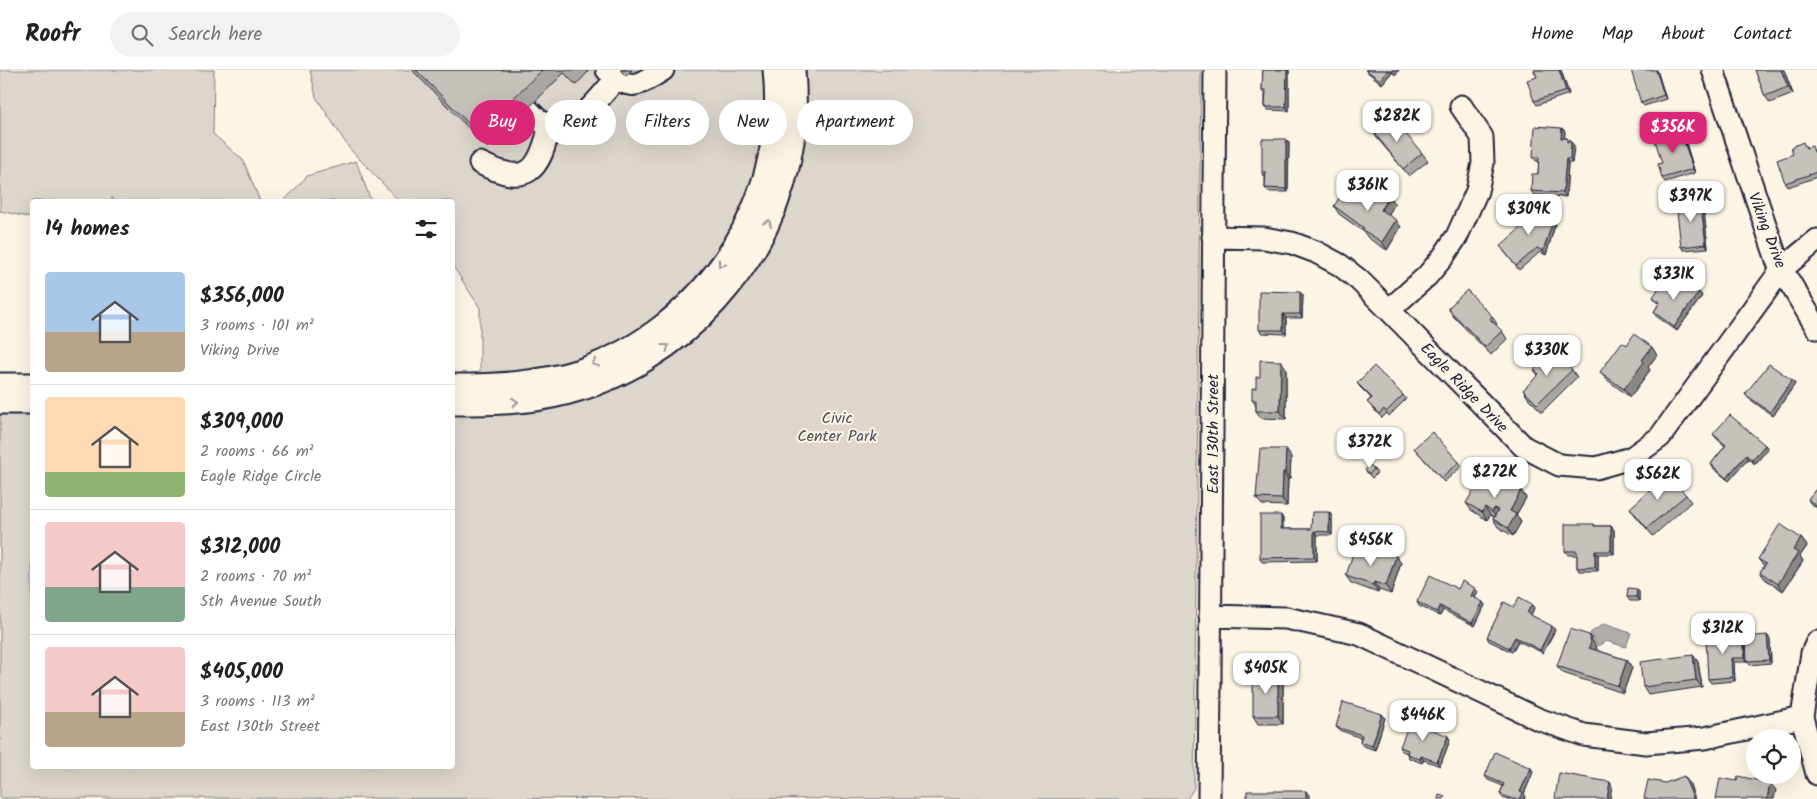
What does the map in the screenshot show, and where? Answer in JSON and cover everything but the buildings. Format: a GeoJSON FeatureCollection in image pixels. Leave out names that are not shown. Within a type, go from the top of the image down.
{"type":"FeatureCollection","features":[{"type":"Feature","properties":{"kind":"street"},"geometry":{"type":"LineString","coordinates":[[592,100],[612,74],[625,84],[636,84],[663,70]]}},
{"type":"Feature","properties":{"kind":"street"},"geometry":{"type":"LineString","coordinates":[[455,385],[533,380],[579,370],[636,344],[670,320],[686,305],[704,287],[737,241],[764,179],[776,115],[774,70]]}},
{"type":"Feature","properties":{"kind":"street"},"geometry":{"type":"LineString","coordinates":[[455,404],[525,401],[553,397],[586,388],[646,361],[683,335],[700,319],[719,300],[750,258],[780,193],[793,142],[796,101],[794,70]]}},
{"type":"Feature","properties":{"kind":"street","name":"East 130th Street"},"geometry":{"type":"LineString","coordinates":[[1209,799],[1215,70]]}},
{"type":"Feature","properties":{"kind":"street","name":"Viking Drive"},"geometry":{"type":"LineString","coordinates":[[1713,70],[1778,262],[1817,328]]}},
{"type":"Feature","properties":{"kind":"street"},"geometry":{"type":"LineString","coordinates":[[1389,310],[1427,276],[1443,257],[1457,236],[1477,191],[1483,163],[1482,138],[1462,106]]}},
{"type":"Feature","properties":{"kind":"street"},"geometry":{"type":"LineString","coordinates":[[480,163],[509,175],[525,173],[538,162],[545,145]]}},
{"type":"Feature","properties":{"kind":"street","name":"Eagle Ridge Drive"},"geometry":{"type":"LineString","coordinates":[[1213,237],[1264,238],[1292,243],[1316,252],[1340,265],[1359,280],[1524,447],[1559,465],[1596,468],[1631,458],[1660,437],[1782,269],[1817,240]]}},
{"type":"Feature","properties":{"kind":"street"},"geometry":{"type":"LineString","coordinates":[[0,384],[30,384]]}},
{"type":"Feature","properties":{"kind":"street"},"geometry":{"type":"LineString","coordinates":[[0,403],[30,403]]}},
{"type":"Feature","properties":{"kind":"street"},"geometry":{"type":"LineString","coordinates":[[1210,616],[1286,618],[1359,634],[1538,719],[1584,735],[1646,743],[1705,738],[1802,718]]}},
{"type":"Feature","properties":{"kind":"street"},"geometry":{"type":"LineString","coordinates":[[1817,642],[1812,653],[1802,718],[1817,774]]}},
{"type":"Feature","properties":{"kind":"green space"},"geometry":{"type":"Polygon","coordinates":[[[0,70],[214,70],[213,134],[243,160],[259,199],[114,199],[112,197],[112,199],[30,199],[30,218],[0,211],[0,70]]]}},
{"type":"Feature","properties":{"kind":"green space","name":"Civic Center Park"},"geometry":{"type":"Polygon","coordinates":[[[310,70],[1201,70],[1194,788],[1187,799],[0,798],[0,414],[30,414],[30,769],[455,769],[455,414],[480,413],[480,308],[455,269],[455,199],[397,199],[349,148],[316,97],[310,70]]]}},
{"type":"Feature","properties":{"kind":"green space"},"geometry":{"type":"Polygon","coordinates":[[[356,161],[370,199],[286,199],[307,176],[356,161]]]}},
{"type":"Feature","properties":{"kind":"shaded area"},"geometry":{"type":"Polygon","coordinates":[[[1604,624],[1631,633],[1626,647],[1606,641],[1598,646],[1590,633],[1604,624]]]}}]}
